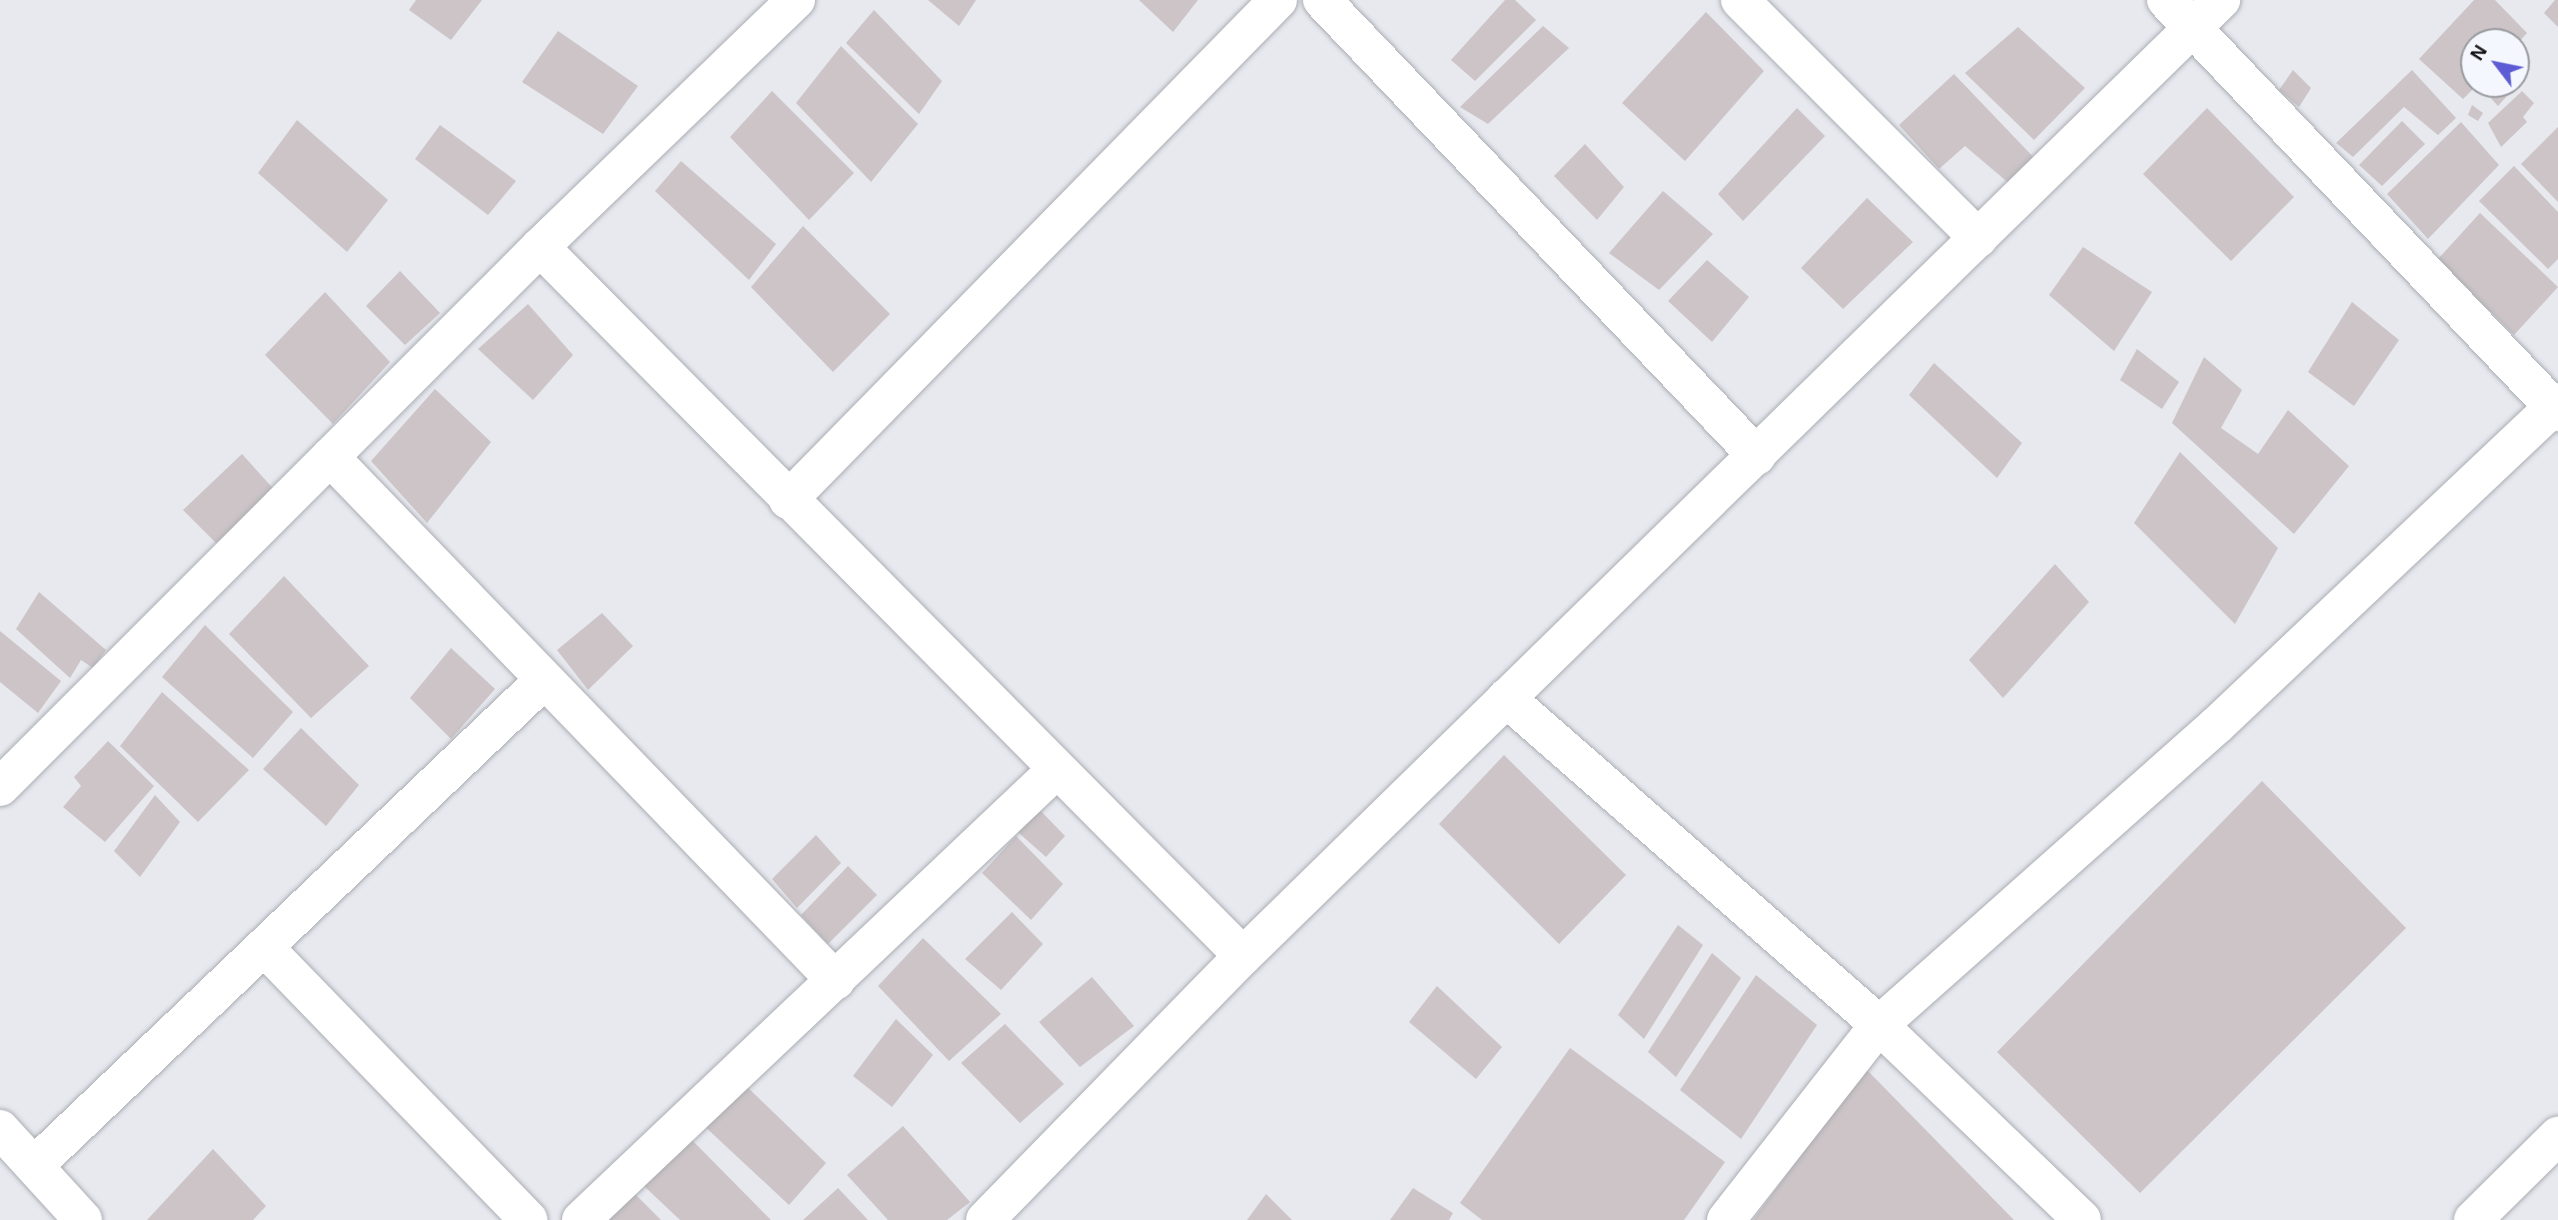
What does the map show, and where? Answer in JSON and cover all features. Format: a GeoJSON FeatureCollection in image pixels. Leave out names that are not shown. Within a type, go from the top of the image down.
{"type":"FeatureCollection","features":[{"type":"Feature","properties":{"kind":"street"},"geometry":{"type":"LineString","coordinates":[[0,787],[540,247],[796,0]]}},
{"type":"Feature","properties":{"kind":"street"},"geometry":{"type":"LineString","coordinates":[[788,500],[1278,0]]}},
{"type":"Feature","properties":{"kind":"street"},"geometry":{"type":"LineString","coordinates":[[1322,0],[1757,456]]}},
{"type":"Feature","properties":{"kind":"street"},"geometry":{"type":"LineString","coordinates":[[1726,1220],[1879,1025],[2217,725],[2556,407],[2190,30],[2166,0]]}},
{"type":"Feature","properties":{"kind":"street"},"geometry":{"type":"LineString","coordinates":[[985,1220],[1243,957],[2221,0]]}},
{"type":"Feature","properties":{"kind":"street"},"geometry":{"type":"LineString","coordinates":[[1760,7],[1978,238]]}},
{"type":"Feature","properties":{"kind":"street"},"geometry":{"type":"LineString","coordinates":[[540,247],[1243,957]]}},
{"type":"Feature","properties":{"kind":"street"},"geometry":{"type":"LineString","coordinates":[[330,457],[543,681],[836,981]]}},
{"type":"Feature","properties":{"kind":"street"},"geometry":{"type":"LineString","coordinates":[[34,1166],[543,681]]}},
{"type":"Feature","properties":{"kind":"street"},"geometry":{"type":"LineString","coordinates":[[1506,698],[1879,1025],[2082,1220]]}},
{"type":"Feature","properties":{"kind":"street"},"geometry":{"type":"LineString","coordinates":[[581,1220],[1056,770]]}},
{"type":"Feature","properties":{"kind":"street"},"geometry":{"type":"LineString","coordinates":[[264,947],[529,1220]]}},
{"type":"Feature","properties":{"kind":"street"},"geometry":{"type":"LineString","coordinates":[[0,1129],[83,1220]]}},
{"type":"Feature","properties":{"kind":"street"},"geometry":{"type":"LineString","coordinates":[[2473,1220],[2558,1136]]}},
{"type":"Feature","properties":{"kind":"building"},"geometry":{"type":"Polygon","coordinates":[[[416,0],[482,0],[451,40],[409,10],[416,0]]]}},
{"type":"Feature","properties":{"kind":"building"},"geometry":{"type":"Polygon","coordinates":[[[928,0],[976,0],[959,26],[928,0]]]}},
{"type":"Feature","properties":{"kind":"building"},"geometry":{"type":"Polygon","coordinates":[[[1139,0],[1198,0],[1173,32],[1139,0]]]}},
{"type":"Feature","properties":{"kind":"building"},"geometry":{"type":"Polygon","coordinates":[[[1505,0],[1515,0],[1536,20],[1475,81],[1451,60],[1505,0]]]}},
{"type":"Feature","properties":{"kind":"building"},"geometry":{"type":"Polygon","coordinates":[[[2474,0],[2495,0],[2522,28],[2460,28],[2460,96],[2419,59],[2474,0]]]}},
{"type":"Feature","properties":{"kind":"building"},"geometry":{"type":"Polygon","coordinates":[[[2558,0],[2558,27],[2544,13],[2558,0]]]}},
{"type":"Feature","properties":{"kind":"building"},"geometry":{"type":"Polygon","coordinates":[[[874,10],[942,81],[919,114],[846,43],[874,10]]]}},
{"type":"Feature","properties":{"kind":"building"},"geometry":{"type":"Polygon","coordinates":[[[1706,12],[1764,71],[1685,161],[1622,103],[1706,12]]]}},
{"type":"Feature","properties":{"kind":"building"},"geometry":{"type":"Polygon","coordinates":[[[1543,26],[1569,48],[1488,124],[1460,107],[1543,26]]]}},
{"type":"Feature","properties":{"kind":"building"},"geometry":{"type":"Polygon","coordinates":[[[2018,27],[2085,88],[2034,140],[1965,73],[2018,27]]]}},
{"type":"Feature","properties":{"kind":"building"},"geometry":{"type":"Polygon","coordinates":[[[558,31],[638,86],[603,134],[522,82],[558,31]]]}},
{"type":"Feature","properties":{"kind":"building"},"geometry":{"type":"Polygon","coordinates":[[[841,46],[918,124],[871,182],[796,103],[841,46]]]}},
{"type":"Feature","properties":{"kind":"building"},"geometry":{"type":"Polygon","coordinates":[[[2293,70],[2311,88],[2299,107],[2279,90],[2293,70]]]}},
{"type":"Feature","properties":{"kind":"building"},"geometry":{"type":"Polygon","coordinates":[[[2412,70],[2456,118],[2438,135],[2404,107],[2353,157],[2336,143],[2412,70]]]}},
{"type":"Feature","properties":{"kind":"building"},"geometry":{"type":"Polygon","coordinates":[[[1954,74],[2037,161],[2011,185],[1965,146],[1939,169],[1899,125],[1954,74]]]}},
{"type":"Feature","properties":{"kind":"building"},"geometry":{"type":"Polygon","coordinates":[[[772,91],[854,173],[809,220],[730,137],[772,91]]]}},
{"type":"Feature","properties":{"kind":"building"},"geometry":{"type":"Polygon","coordinates":[[[2491,98],[2505,98],[2498,106],[2491,98]]]}},
{"type":"Feature","properties":{"kind":"building"},"geometry":{"type":"Polygon","coordinates":[[[2515,98],[2529,98],[2534,103],[2523,117],[2527,122],[2501,147],[2488,123],[2515,98]]]}},
{"type":"Feature","properties":{"kind":"building"},"geometry":{"type":"Polygon","coordinates":[[[2472,105],[2483,113],[2478,121],[2468,115],[2472,105]]]}},
{"type":"Feature","properties":{"kind":"building"},"geometry":{"type":"Polygon","coordinates":[[[1797,108],[1825,136],[1743,221],[1718,194],[1797,108]]]}},
{"type":"Feature","properties":{"kind":"building"},"geometry":{"type":"Polygon","coordinates":[[[2207,108],[2294,197],[2231,261],[2143,174],[2207,108]]]}},
{"type":"Feature","properties":{"kind":"building"},"geometry":{"type":"Polygon","coordinates":[[[297,120],[388,200],[347,252],[258,173],[297,120]]]}},
{"type":"Feature","properties":{"kind":"building"},"geometry":{"type":"Polygon","coordinates":[[[2402,121],[2425,144],[2382,186],[2359,165],[2402,121]]]}},
{"type":"Feature","properties":{"kind":"building"},"geometry":{"type":"Polygon","coordinates":[[[2461,122],[2499,165],[2428,239],[2387,194],[2461,122]]]}},
{"type":"Feature","properties":{"kind":"building"},"geometry":{"type":"Polygon","coordinates":[[[440,125],[516,181],[488,215],[415,159],[440,125]]]}},
{"type":"Feature","properties":{"kind":"building"},"geometry":{"type":"Polygon","coordinates":[[[2558,127],[2558,202],[2521,164],[2558,127]]]}},
{"type":"Feature","properties":{"kind":"building"},"geometry":{"type":"Polygon","coordinates":[[[1585,144],[1624,187],[1597,220],[1554,176],[1585,144]]]}},
{"type":"Feature","properties":{"kind":"building"},"geometry":{"type":"Polygon","coordinates":[[[681,161],[776,244],[749,280],[655,191],[681,161]]]}},
{"type":"Feature","properties":{"kind":"building"},"geometry":{"type":"Polygon","coordinates":[[[2514,166],[2558,212],[2558,259],[2548,269],[2479,201],[2514,166]]]}},
{"type":"Feature","properties":{"kind":"building"},"geometry":{"type":"Polygon","coordinates":[[[1663,191],[1713,234],[1659,290],[1609,253],[1663,191]]]}},
{"type":"Feature","properties":{"kind":"building"},"geometry":{"type":"Polygon","coordinates":[[[1867,198],[1913,242],[1843,309],[1801,268],[1867,198]]]}},
{"type":"Feature","properties":{"kind":"building"},"geometry":{"type":"Polygon","coordinates":[[[2480,213],[2558,287],[2514,335],[2438,259],[2480,213]]]}},
{"type":"Feature","properties":{"kind":"building"},"geometry":{"type":"Polygon","coordinates":[[[803,226],[890,314],[833,372],[751,287],[803,226]]]}},
{"type":"Feature","properties":{"kind":"building"},"geometry":{"type":"Polygon","coordinates":[[[2083,247],[2152,292],[2114,351],[2049,295],[2083,247]]]}},
{"type":"Feature","properties":{"kind":"building"},"geometry":{"type":"Polygon","coordinates":[[[1707,260],[1749,297],[1712,342],[1668,301],[1707,260]]]}},
{"type":"Feature","properties":{"kind":"building"},"geometry":{"type":"Polygon","coordinates":[[[400,271],[440,313],[405,345],[366,306],[400,271]]]}},
{"type":"Feature","properties":{"kind":"building"},"geometry":{"type":"Polygon","coordinates":[[[325,292],[390,362],[333,424],[265,355],[325,292]]]}},
{"type":"Feature","properties":{"kind":"building"},"geometry":{"type":"Polygon","coordinates":[[[2352,302],[2399,340],[2354,406],[2308,372],[2352,302]]]}},
{"type":"Feature","properties":{"kind":"building"},"geometry":{"type":"Polygon","coordinates":[[[528,304],[573,355],[533,400],[478,349],[528,304]]]}},
{"type":"Feature","properties":{"kind":"building"},"geometry":{"type":"Polygon","coordinates":[[[2137,349],[2179,382],[2162,409],[2120,380],[2137,349]]]}},
{"type":"Feature","properties":{"kind":"building"},"geometry":{"type":"Polygon","coordinates":[[[2204,357],[2242,390],[2221,428],[2258,454],[2288,410],[2349,466],[2294,534],[2172,423],[2204,357]]]}},
{"type":"Feature","properties":{"kind":"building"},"geometry":{"type":"Polygon","coordinates":[[[1934,363],[2022,443],[1997,478],[1909,395],[1934,363]]]}},
{"type":"Feature","properties":{"kind":"building"},"geometry":{"type":"Polygon","coordinates":[[[435,389],[491,442],[427,523],[371,461],[435,389]]]}},
{"type":"Feature","properties":{"kind":"building"},"geometry":{"type":"Polygon","coordinates":[[[2180,452],[2278,548],[2235,624],[2134,523],[2180,452]]]}},
{"type":"Feature","properties":{"kind":"building"},"geometry":{"type":"Polygon","coordinates":[[[242,454],[278,494],[216,543],[183,510],[242,454]]]}},
{"type":"Feature","properties":{"kind":"building"},"geometry":{"type":"Polygon","coordinates":[[[2055,564],[2089,602],[2003,698],[1969,660],[2055,564]]]}},
{"type":"Feature","properties":{"kind":"building"},"geometry":{"type":"Polygon","coordinates":[[[284,576],[369,666],[311,718],[229,634],[284,576]]]}},
{"type":"Feature","properties":{"kind":"building"},"geometry":{"type":"Polygon","coordinates":[[[39,592],[106,650],[93,668],[81,660],[70,678],[16,629],[39,592]]]}},
{"type":"Feature","properties":{"kind":"building"},"geometry":{"type":"Polygon","coordinates":[[[602,613],[633,646],[588,690],[557,650],[602,613]]]}},
{"type":"Feature","properties":{"kind":"building"},"geometry":{"type":"Polygon","coordinates":[[[205,625],[293,712],[253,758],[162,677],[205,625]]]}},
{"type":"Feature","properties":{"kind":"building"},"geometry":{"type":"Polygon","coordinates":[[[0,631],[61,681],[38,713],[0,682],[0,631]]]}},
{"type":"Feature","properties":{"kind":"building"},"geometry":{"type":"Polygon","coordinates":[[[451,648],[495,689],[451,739],[410,698],[451,648]]]}},
{"type":"Feature","properties":{"kind":"building"},"geometry":{"type":"Polygon","coordinates":[[[162,692],[249,770],[198,822],[120,746],[162,692]]]}},
{"type":"Feature","properties":{"kind":"building"},"geometry":{"type":"Polygon","coordinates":[[[301,728],[359,785],[326,826],[263,769],[301,728]]]}},
{"type":"Feature","properties":{"kind":"building"},"geometry":{"type":"Polygon","coordinates":[[[108,741],[154,786],[105,842],[63,807],[81,786],[74,777],[108,741]]]}},
{"type":"Feature","properties":{"kind":"building"},"geometry":{"type":"Polygon","coordinates":[[[1504,755],[1626,875],[1559,944],[1439,824],[1504,755]]]}},
{"type":"Feature","properties":{"kind":"building"},"geometry":{"type":"Polygon","coordinates":[[[2262,781],[2406,928],[2140,1193],[1997,1052],[2262,781]]]}},
{"type":"Feature","properties":{"kind":"building"},"geometry":{"type":"Polygon","coordinates":[[[155,795],[180,822],[140,877],[114,851],[155,795]]]}},
{"type":"Feature","properties":{"kind":"building"},"geometry":{"type":"Polygon","coordinates":[[[1034,804],[1065,836],[1046,857],[1012,827],[1034,804]]]}},
{"type":"Feature","properties":{"kind":"building"},"geometry":{"type":"Polygon","coordinates":[[[816,835],[841,863],[797,908],[772,879],[816,835]]]}},
{"type":"Feature","properties":{"kind":"building"},"geometry":{"type":"Polygon","coordinates":[[[1016,836],[1063,884],[1031,920],[982,873],[1016,836]]]}},
{"type":"Feature","properties":{"kind":"building"},"geometry":{"type":"Polygon","coordinates":[[[848,866],[877,895],[828,944],[801,915],[848,866]]]}},
{"type":"Feature","properties":{"kind":"building"},"geometry":{"type":"Polygon","coordinates":[[[1012,912],[1043,944],[1001,990],[965,959],[1012,912]]]}},
{"type":"Feature","properties":{"kind":"building"},"geometry":{"type":"Polygon","coordinates":[[[1678,925],[1703,945],[1644,1039],[1618,1015],[1678,925]]]}},
{"type":"Feature","properties":{"kind":"building"},"geometry":{"type":"Polygon","coordinates":[[[923,938],[1001,1014],[949,1061],[878,986],[923,938]]]}},
{"type":"Feature","properties":{"kind":"building"},"geometry":{"type":"Polygon","coordinates":[[[1712,953],[1741,978],[1676,1077],[1648,1052],[1712,953]]]}},
{"type":"Feature","properties":{"kind":"building"},"geometry":{"type":"Polygon","coordinates":[[[1756,975],[1817,1025],[1741,1139],[1680,1090],[1756,975]]]}},
{"type":"Feature","properties":{"kind":"building"},"geometry":{"type":"Polygon","coordinates":[[[1092,977],[1134,1026],[1080,1067],[1039,1022],[1092,977]]]}},
{"type":"Feature","properties":{"kind":"building"},"geometry":{"type":"Polygon","coordinates":[[[1437,986],[1502,1047],[1476,1079],[1409,1022],[1437,986]]]}},
{"type":"Feature","properties":{"kind":"building"},"geometry":{"type":"Polygon","coordinates":[[[896,1019],[933,1055],[892,1107],[853,1076],[896,1019]]]}},
{"type":"Feature","properties":{"kind":"building"},"geometry":{"type":"Polygon","coordinates":[[[1005,1024],[1064,1084],[1020,1123],[961,1063],[1005,1024]]]}},
{"type":"Feature","properties":{"kind":"building"},"geometry":{"type":"Polygon","coordinates":[[[1570,1048],[1725,1162],[1684,1220],[1482,1220],[1460,1203],[1570,1048]]]}},
{"type":"Feature","properties":{"kind":"building"},"geometry":{"type":"Polygon","coordinates":[[[1865,1068],[2014,1220],[1753,1220],[1865,1068]]]}},
{"type":"Feature","properties":{"kind":"building"},"geometry":{"type":"Polygon","coordinates":[[[740,1080],[826,1163],[789,1205],[701,1123],[740,1080]]]}},
{"type":"Feature","properties":{"kind":"building"},"geometry":{"type":"Polygon","coordinates":[[[903,1126],[970,1202],[947,1220],[888,1220],[847,1175],[903,1126]]]}},
{"type":"Feature","properties":{"kind":"building"},"geometry":{"type":"Polygon","coordinates":[[[689,1137],[771,1220],[680,1220],[644,1186],[689,1137]]]}},
{"type":"Feature","properties":{"kind":"building"},"geometry":{"type":"Polygon","coordinates":[[[213,1149],[266,1206],[253,1220],[147,1220],[213,1149]]]}},
{"type":"Feature","properties":{"kind":"building"},"geometry":{"type":"Polygon","coordinates":[[[629,1188],[661,1220],[595,1220],[629,1188]]]}},
{"type":"Feature","properties":{"kind":"building"},"geometry":{"type":"Polygon","coordinates":[[[838,1188],[868,1220],[803,1220],[838,1188]]]}},
{"type":"Feature","properties":{"kind":"building"},"geometry":{"type":"Polygon","coordinates":[[[1413,1188],[1453,1213],[1449,1220],[1390,1220],[1413,1188]]]}},
{"type":"Feature","properties":{"kind":"building"},"geometry":{"type":"Polygon","coordinates":[[[1266,1194],[1292,1220],[1247,1220],[1266,1194]]]}}]}
